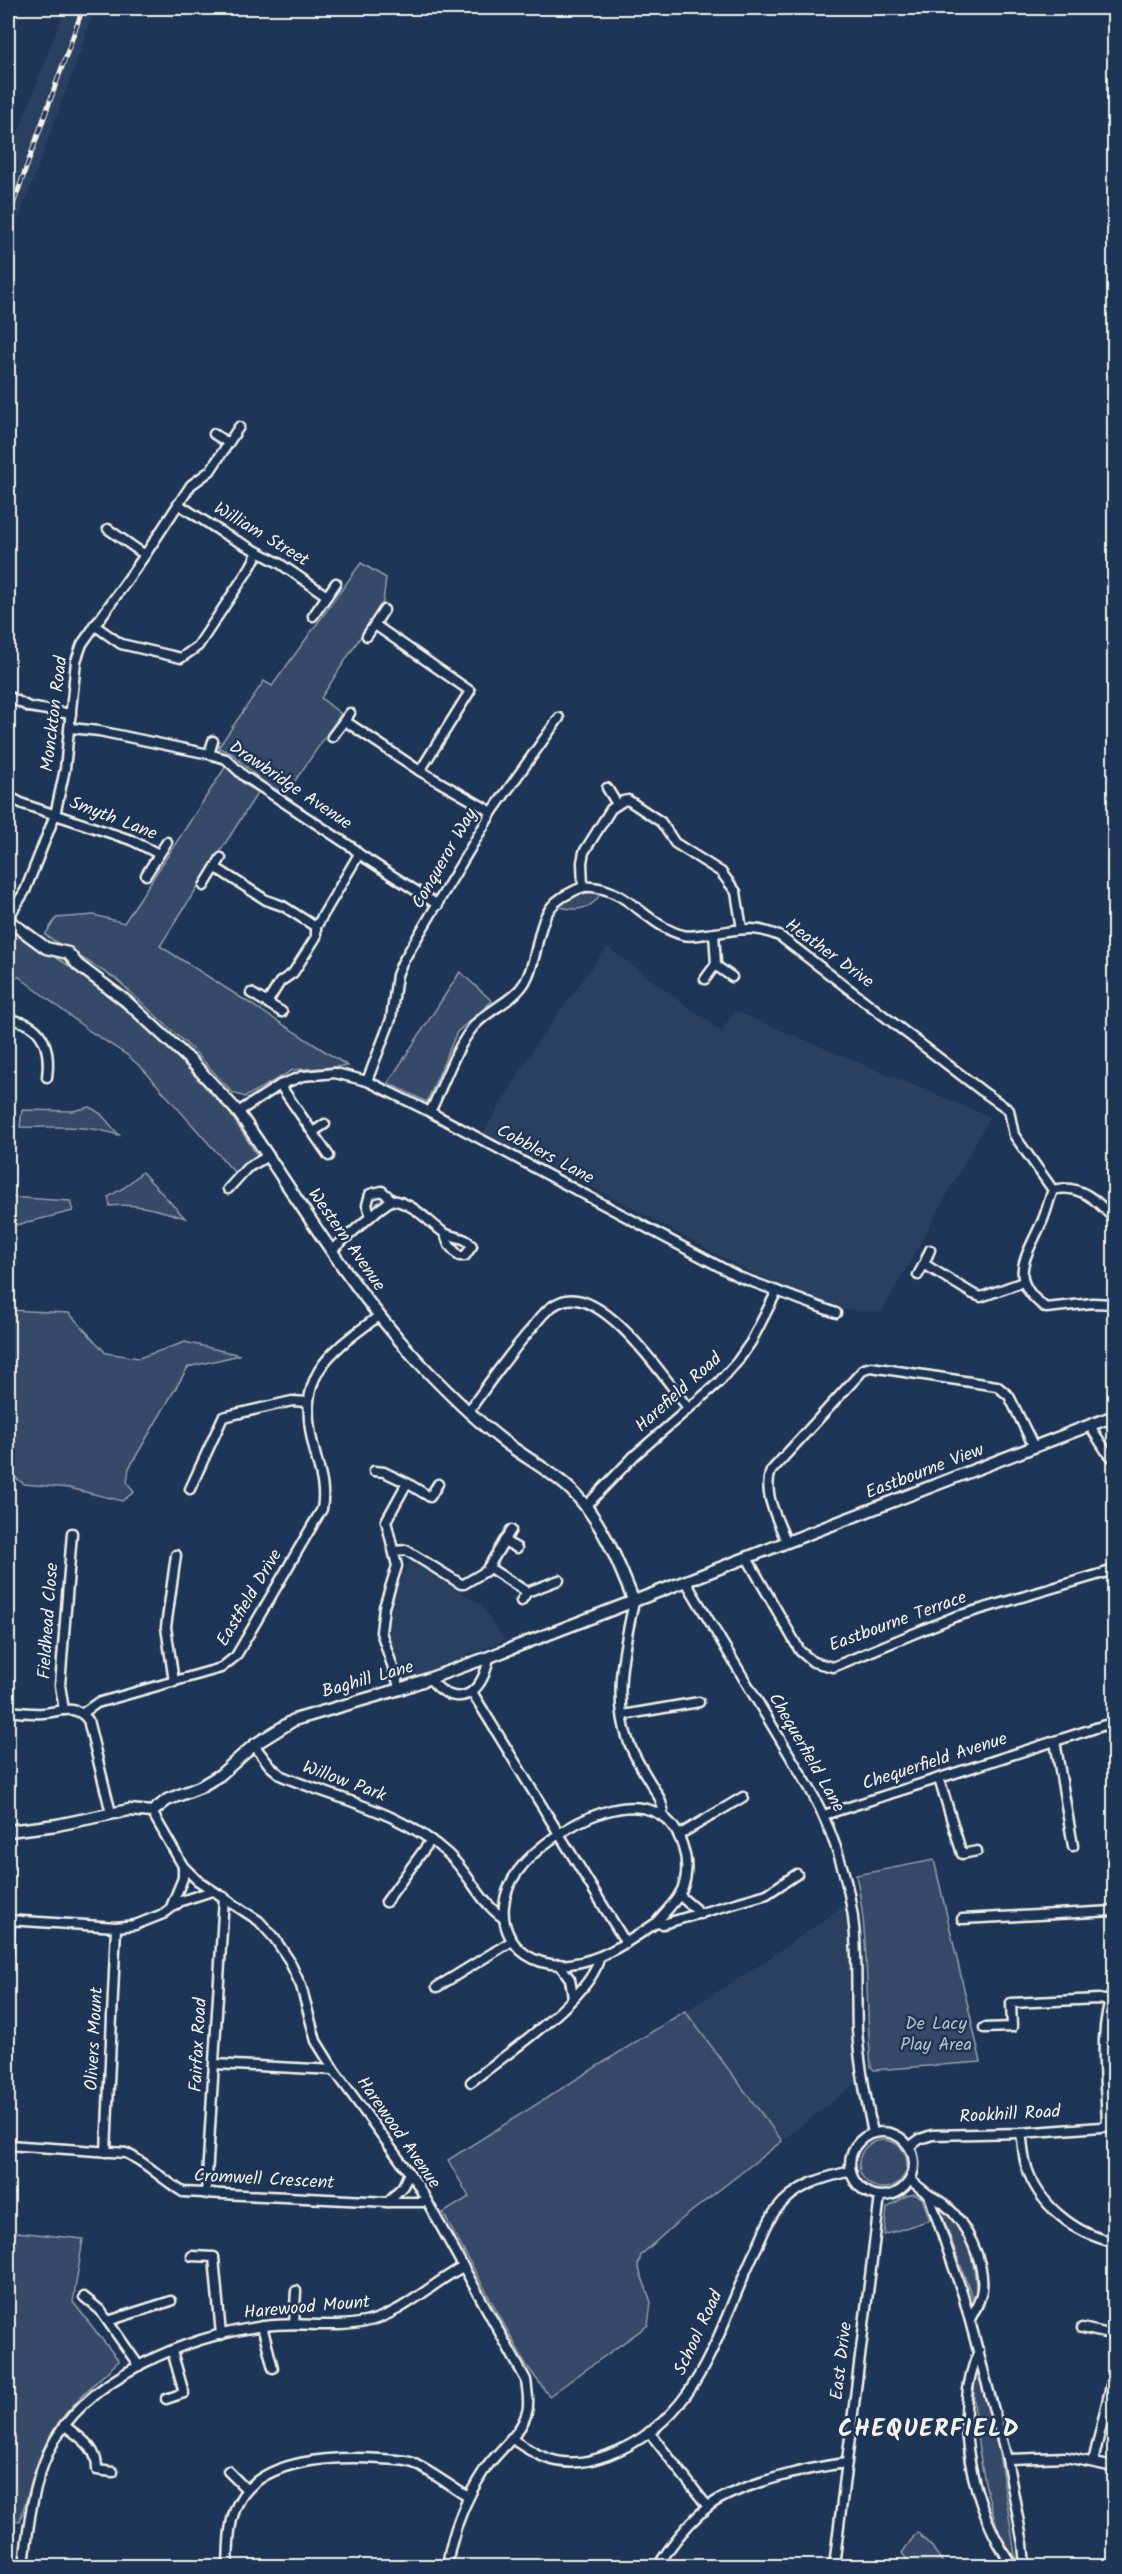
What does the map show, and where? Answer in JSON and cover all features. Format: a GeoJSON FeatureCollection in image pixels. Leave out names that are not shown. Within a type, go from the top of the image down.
{"type":"FeatureCollection","features":[{"type":"Feature","properties":{"kind":"street","name":"Monckton Road"},"geometry":{"type":"LineString","coordinates":[[8,919],[26,891],[55,815],[65,769],[76,661],[82,644],[191,485],[210,471],[239,427]]}},
{"type":"Feature","properties":{"kind":"street"},"geometry":{"type":"LineString","coordinates":[[214,435],[228,443]]}},
{"type":"Feature","properties":{"kind":"street","name":"William Street"},"geometry":{"type":"LineString","coordinates":[[178,504],[226,536],[279,563],[327,596]]}},
{"type":"Feature","properties":{"kind":"street"},"geometry":{"type":"LineString","coordinates":[[108,529],[145,555]]}},
{"type":"Feature","properties":{"kind":"street"},"geometry":{"type":"LineString","coordinates":[[94,625],[121,644],[181,658],[198,646],[258,552]]}},
{"type":"Feature","properties":{"kind":"street"},"geometry":{"type":"LineString","coordinates":[[313,616],[336,583]]}},
{"type":"Feature","properties":{"kind":"street"},"geometry":{"type":"LineString","coordinates":[[367,636],[384,610]]}},
{"type":"Feature","properties":{"kind":"street"},"geometry":{"type":"LineString","coordinates":[[375,625],[471,691],[420,771]]}},
{"type":"Feature","properties":{"kind":"street"},"geometry":{"type":"LineString","coordinates":[[8,696],[29,707],[71,714]]}},
{"type":"Feature","properties":{"kind":"street","name":"Conqueror Way"},"geometry":{"type":"LineString","coordinates":[[332,737],[348,717],[420,771],[492,812],[397,975],[391,1019],[368,1081]]}},
{"type":"Feature","properties":{"kind":"street"},"geometry":{"type":"LineString","coordinates":[[492,812],[559,718]]}},
{"type":"Feature","properties":{"kind":"street","name":"Drawbridge Avenue"},"geometry":{"type":"LineString","coordinates":[[70,728],[99,731],[209,753],[226,759],[244,776],[352,848],[359,855],[438,905]]}},
{"type":"Feature","properties":{"kind":"street"},"geometry":{"type":"LineString","coordinates":[[209,753],[213,741]]}},
{"type":"Feature","properties":{"kind":"street"},"geometry":{"type":"LineString","coordinates":[[607,788],[617,804]]}},
{"type":"Feature","properties":{"kind":"street","name":"Smyth Lane"},"geometry":{"type":"LineString","coordinates":[[8,796],[55,815],[131,840],[159,854]]}},
{"type":"Feature","properties":{"kind":"street"},"geometry":{"type":"LineString","coordinates":[[430,1112],[462,1042],[475,1024],[504,1004],[524,984],[532,967],[538,936],[549,907],[560,897],[583,887],[582,857],[610,809],[617,804],[628,800],[636,803],[661,822],[675,843],[721,872],[736,892],[742,929]]}},
{"type":"Feature","properties":{"kind":"street","name":"Smyth Lane"},"geometry":{"type":"LineString","coordinates":[[146,875],[167,842]]}},
{"type":"Feature","properties":{"kind":"street"},"geometry":{"type":"LineString","coordinates":[[267,1002],[280,982],[293,973],[316,937],[316,927],[359,855]]}},
{"type":"Feature","properties":{"kind":"street"},"geometry":{"type":"LineString","coordinates":[[204,886],[221,858]]}},
{"type":"Feature","properties":{"kind":"street"},"geometry":{"type":"LineString","coordinates":[[216,868],[266,900],[283,906],[316,927]]}},
{"type":"Feature","properties":{"kind":"street","name":"Heather Drive"},"geometry":{"type":"LineString","coordinates":[[583,887],[609,890],[626,899],[667,930],[686,936],[762,928],[781,937],[982,1091],[1005,1106],[1011,1115],[1014,1135],[1053,1190]]}},
{"type":"Feature","properties":{"kind":"street","name":"Western Avenue"},"geometry":{"type":"LineString","coordinates":[[8,919],[46,948],[68,953],[78,965],[126,1001],[191,1061],[238,1112],[379,1316],[422,1366],[468,1412],[554,1476],[586,1506],[619,1563],[634,1602]]}},
{"type":"Feature","properties":{"kind":"street"},"geometry":{"type":"LineString","coordinates":[[705,979],[715,965],[714,933]]}},
{"type":"Feature","properties":{"kind":"street"},"geometry":{"type":"LineString","coordinates":[[715,965],[732,977]]}},
{"type":"Feature","properties":{"kind":"street"},"geometry":{"type":"LineString","coordinates":[[251,993],[282,1012]]}},
{"type":"Feature","properties":{"kind":"street"},"geometry":{"type":"LineString","coordinates":[[8,1020],[26,1023],[41,1036],[49,1055],[47,1077]]}},
{"type":"Feature","properties":{"kind":"street","name":"Cobblers Lane"},"geometry":{"type":"LineString","coordinates":[[238,1112],[280,1085],[317,1074],[334,1073],[368,1081],[739,1277],[836,1313]]}},
{"type":"Feature","properties":{"kind":"street"},"geometry":{"type":"LineString","coordinates":[[280,1085],[329,1156]]}},
{"type":"Feature","properties":{"kind":"street"},"geometry":{"type":"LineString","coordinates":[[313,1132],[325,1124]]}},
{"type":"Feature","properties":{"kind":"street"},"geometry":{"type":"LineString","coordinates":[[228,1189],[247,1168],[268,1156]]}},
{"type":"Feature","properties":{"kind":"street"},"geometry":{"type":"LineString","coordinates":[[1114,1219],[1088,1195],[1064,1187],[1053,1190],[1042,1223],[1021,1271],[1023,1282],[1029,1293],[1046,1308],[1093,1303],[1114,1304]]}},
{"type":"Feature","properties":{"kind":"street"},"geometry":{"type":"LineString","coordinates":[[371,1216],[367,1205],[370,1194],[382,1191],[392,1200],[419,1211],[445,1234]]}},
{"type":"Feature","properties":{"kind":"street"},"geometry":{"type":"LineString","coordinates":[[332,1250],[392,1200]]}},
{"type":"Feature","properties":{"kind":"street"},"geometry":{"type":"LineString","coordinates":[[918,1275],[930,1250]]}},
{"type":"Feature","properties":{"kind":"street"},"geometry":{"type":"LineString","coordinates":[[924,1264],[973,1294],[981,1296],[1023,1282]]}},
{"type":"Feature","properties":{"kind":"street","name":"Harefield Road"},"geometry":{"type":"LineString","coordinates":[[586,1506],[635,1455],[718,1383],[737,1362],[752,1342],[777,1292]]}},
{"type":"Feature","properties":{"kind":"street"},"geometry":{"type":"LineString","coordinates":[[468,1412],[506,1358],[538,1320],[559,1302],[571,1298],[597,1307],[625,1332],[688,1408]]}},
{"type":"Feature","properties":{"kind":"street","name":"Eastfield Drive"},"geometry":{"type":"LineString","coordinates":[[83,1713],[97,1703],[221,1668],[236,1656],[322,1509],[324,1484],[308,1426],[308,1402],[320,1368],[329,1354],[379,1316]]}},
{"type":"Feature","properties":{"kind":"street"},"geometry":{"type":"LineString","coordinates":[[786,1541],[768,1492],[771,1471],[864,1369],[870,1367],[997,1386],[1009,1396],[1034,1447]]}},
{"type":"Feature","properties":{"kind":"street"},"geometry":{"type":"LineString","coordinates":[[190,1489],[223,1417],[292,1401],[308,1402]]}},
{"type":"Feature","properties":{"kind":"street","name":"Eastbourne View"},"geometry":{"type":"LineString","coordinates":[[747,1558],[1114,1416]]}},
{"type":"Feature","properties":{"kind":"street"},"geometry":{"type":"LineString","coordinates":[[1090,1426],[1114,1459]]}},
{"type":"Feature","properties":{"kind":"street"},"geometry":{"type":"LineString","coordinates":[[374,1471],[384,1472],[407,1482],[430,1497],[438,1484]]}},
{"type":"Feature","properties":{"kind":"street"},"geometry":{"type":"LineString","coordinates":[[400,1689],[384,1645],[381,1621],[396,1566],[386,1521],[407,1482]]}},
{"type":"Feature","properties":{"kind":"street"},"geometry":{"type":"LineString","coordinates":[[394,1551],[406,1550],[461,1584],[486,1571],[511,1530]]}},
{"type":"Feature","properties":{"kind":"street","name":"Fieldhead Close"},"geometry":{"type":"LineString","coordinates":[[64,1710],[60,1685],[72,1533]]}},
{"type":"Feature","properties":{"kind":"street"},"geometry":{"type":"LineString","coordinates":[[504,1541],[517,1548]]}},
{"type":"Feature","properties":{"kind":"street"},"geometry":{"type":"LineString","coordinates":[[174,1682],[166,1627],[176,1555]]}},
{"type":"Feature","properties":{"kind":"street","name":"Baghill Lane"},"geometry":{"type":"LineString","coordinates":[[152,1812],[167,1800],[200,1787],[220,1775],[254,1745],[294,1720],[430,1679],[747,1558]]}},
{"type":"Feature","properties":{"kind":"street","name":"Eastbourne Terrace"},"geometry":{"type":"LineString","coordinates":[[747,1558],[800,1651],[813,1662],[834,1667],[954,1617],[1114,1570]]}},
{"type":"Feature","properties":{"kind":"street"},"geometry":{"type":"LineString","coordinates":[[488,1567],[527,1592]]}},
{"type":"Feature","properties":{"kind":"street"},"geometry":{"type":"LineString","coordinates":[[522,1601],[527,1592],[559,1580]]}},
{"type":"Feature","properties":{"kind":"street","name":"Chequerfield Lane"},"geometry":{"type":"LineString","coordinates":[[686,1582],[824,1815],[841,1859],[851,1901],[856,1955],[860,2060],[873,2133]]}},
{"type":"Feature","properties":{"kind":"street"},"geometry":{"type":"LineString","coordinates":[[634,1602],[622,1656],[620,1690],[623,1714],[628,1740],[660,1799],[662,1814]]}},
{"type":"Feature","properties":{"kind":"street"},"geometry":{"type":"LineString","coordinates":[[430,1679],[446,1694],[462,1695],[472,1692],[485,1677],[489,1657]]}},
{"type":"Feature","properties":{"kind":"street"},"geometry":{"type":"LineString","coordinates":[[472,1692],[626,1943]]}},
{"type":"Feature","properties":{"kind":"street"},"geometry":{"type":"LineString","coordinates":[[623,1714],[699,1702]]}},
{"type":"Feature","properties":{"kind":"street"},"geometry":{"type":"LineString","coordinates":[[8,1711],[42,1713],[72,1709],[83,1713],[88,1720],[111,1813]]}},
{"type":"Feature","properties":{"kind":"street","name":"Chequerfield Avenue"},"geometry":{"type":"LineString","coordinates":[[824,1815],[1105,1725]]}},
{"type":"Feature","properties":{"kind":"street"},"geometry":{"type":"LineString","coordinates":[[1055,1741],[1073,1846]]}},
{"type":"Feature","properties":{"kind":"street","name":"Willow Park"},"geometry":{"type":"LineString","coordinates":[[254,1745],[270,1766],[282,1776],[401,1820],[431,1840],[450,1855],[491,1909],[502,1917],[512,1941]]}},
{"type":"Feature","properties":{"kind":"street"},"geometry":{"type":"LineString","coordinates":[[939,1778],[962,1854],[977,1851]]}},
{"type":"Feature","properties":{"kind":"street"},"geometry":{"type":"LineString","coordinates":[[679,1835],[743,1797]]}},
{"type":"Feature","properties":{"kind":"street"},"geometry":{"type":"LineString","coordinates":[[437,1988],[512,1941],[527,1954],[559,1964],[599,1957],[626,1943],[656,1923],[679,1895],[687,1867],[685,1851],[679,1835],[667,1818],[647,1808],[631,1807],[612,1810],[574,1824],[539,1849],[518,1871],[505,1900],[502,1917]]}},
{"type":"Feature","properties":{"kind":"street"},"geometry":{"type":"LineString","coordinates":[[8,1832],[57,1825],[129,1810],[152,1812]]}},
{"type":"Feature","properties":{"kind":"street","name":"Harewood Avenue"},"geometry":{"type":"LineString","coordinates":[[152,1812],[183,1866],[212,1891],[259,1921],[289,1960],[301,1986],[310,2027],[334,2070],[409,2173],[427,2202],[526,2380],[528,2410],[524,2422],[485,2469],[468,2497],[450,2546],[447,2566]]}},
{"type":"Feature","properties":{"kind":"street"},"geometry":{"type":"LineString","coordinates":[[386,1902],[431,1840]]}},
{"type":"Feature","properties":{"kind":"street"},"geometry":{"type":"LineString","coordinates":[[171,1907],[183,1878],[183,1866]]}},
{"type":"Feature","properties":{"kind":"street"},"geometry":{"type":"LineString","coordinates":[[656,1923],[663,1924],[767,1894],[797,1874]]}},
{"type":"Feature","properties":{"kind":"street"},"geometry":{"type":"LineString","coordinates":[[8,1954],[9,1920],[116,1927],[135,1925],[151,1920],[194,1896],[212,1891]]}},
{"type":"Feature","properties":{"kind":"street"},"geometry":{"type":"LineString","coordinates":[[679,1895],[701,1914]]}},
{"type":"Feature","properties":{"kind":"street","name":"Fairfax Road"},"geometry":{"type":"LineString","coordinates":[[206,2194],[224,1897]]}},
{"type":"Feature","properties":{"kind":"street"},"geometry":{"type":"LineString","coordinates":[[962,1919],[1114,1911]]}},
{"type":"Feature","properties":{"kind":"street","name":"Olivers Mount"},"geometry":{"type":"LineString","coordinates":[[106,2152],[116,1927]]}},
{"type":"Feature","properties":{"kind":"street"},"geometry":{"type":"LineString","coordinates":[[471,2082],[553,2018],[596,1970],[599,1957]]}},
{"type":"Feature","properties":{"kind":"street"},"geometry":{"type":"LineString","coordinates":[[559,1964],[570,1979],[573,1998]]}},
{"type":"Feature","properties":{"kind":"street"},"geometry":{"type":"LineString","coordinates":[[1111,2126],[1104,2032],[1109,2001],[1114,1988]]}},
{"type":"Feature","properties":{"kind":"street"},"geometry":{"type":"LineString","coordinates":[[984,2028],[1012,2027],[1011,2003],[1099,1999],[1109,2001]]}},
{"type":"Feature","properties":{"kind":"street"},"geometry":{"type":"LineString","coordinates":[[215,2064],[334,2070]]}},
{"type":"Feature","properties":{"kind":"street","name":"Rookhill Road"},"geometry":{"type":"LineString","coordinates":[[909,2146],[932,2135],[1021,2133],[1111,2126]]}},
{"type":"Feature","properties":{"kind":"street"},"geometry":{"type":"LineString","coordinates":[[873,2133],[897,2135],[909,2146],[914,2163],[910,2180],[892,2195],[880,2196],[861,2189],[850,2171],[852,2152],[864,2137],[873,2133]]}},
{"type":"Feature","properties":{"kind":"street"},"geometry":{"type":"LineString","coordinates":[[1021,2133],[1026,2165],[1043,2200],[1078,2229],[1114,2241]]}},
{"type":"Feature","properties":{"kind":"street","name":"Cromwell Crescent"},"geometry":{"type":"LineString","coordinates":[[8,2145],[126,2153],[142,2161],[164,2181],[183,2192],[427,2202]]}},
{"type":"Feature","properties":{"kind":"street","name":"School Road"},"geometry":{"type":"LineString","coordinates":[[511,2438],[533,2454],[557,2462],[590,2461],[631,2446],[650,2432],[671,2415],[700,2377],[775,2211],[813,2180],[850,2171]]}},
{"type":"Feature","properties":{"kind":"street"},"geometry":{"type":"LineString","coordinates":[[388,2202],[403,2186],[409,2173]]}},
{"type":"Feature","properties":{"kind":"street"},"geometry":{"type":"LineString","coordinates":[[910,2180],[945,2205],[958,2220],[974,2248],[980,2268],[982,2288],[978,2304],[969,2319]]}},
{"type":"Feature","properties":{"kind":"street"},"geometry":{"type":"LineString","coordinates":[[929,2195],[979,2351],[1007,2459],[1025,2566]]}},
{"type":"Feature","properties":{"kind":"street","name":"East Drive"},"geometry":{"type":"LineString","coordinates":[[834,2566],[880,2196]]}},
{"type":"Feature","properties":{"kind":"street"},"geometry":{"type":"LineString","coordinates":[[192,2256],[214,2257],[221,2335]]}},
{"type":"Feature","properties":{"kind":"street","name":"Harewood Mount"},"geometry":{"type":"LineString","coordinates":[[24,2566],[31,2506],[45,2462],[64,2425],[94,2394],[140,2366],[172,2351],[221,2335],[262,2326],[356,2323],[382,2317],[404,2306],[439,2281],[464,2267]]}},
{"type":"Feature","properties":{"kind":"street"},"geometry":{"type":"LineString","coordinates":[[294,2324],[296,2292]]}},
{"type":"Feature","properties":{"kind":"street"},"geometry":{"type":"LineString","coordinates":[[84,2297],[108,2321],[140,2366]]}},
{"type":"Feature","properties":{"kind":"street"},"geometry":{"type":"LineString","coordinates":[[108,2321],[171,2301]]}},
{"type":"Feature","properties":{"kind":"street"},"geometry":{"type":"LineString","coordinates":[[262,2326],[273,2368]]}},
{"type":"Feature","properties":{"kind":"street"},"geometry":{"type":"LineString","coordinates":[[1082,2328],[1114,2336]]}},
{"type":"Feature","properties":{"kind":"street"},"geometry":{"type":"LineString","coordinates":[[166,2399],[184,2393],[172,2351]]}},
{"type":"Feature","properties":{"kind":"street"},"geometry":{"type":"LineString","coordinates":[[979,2351],[970,2370],[966,2426],[977,2491],[1003,2552],[1013,2566]]}},
{"type":"Feature","properties":{"kind":"street"},"geometry":{"type":"LineString","coordinates":[[1093,2462],[1114,2373]]}},
{"type":"Feature","properties":{"kind":"street"},"geometry":{"type":"LineString","coordinates":[[64,2425],[92,2448],[97,2460],[97,2470],[113,2472]]}},
{"type":"Feature","properties":{"kind":"street"},"geometry":{"type":"LineString","coordinates":[[650,2432],[708,2506]]}},
{"type":"Feature","properties":{"kind":"street"},"geometry":{"type":"LineString","coordinates":[[228,2566],[231,2523],[239,2502],[247,2490],[266,2475],[313,2461],[344,2457],[406,2461],[468,2497]]}},
{"type":"Feature","properties":{"kind":"street"},"geometry":{"type":"LineString","coordinates":[[1007,2459],[1066,2457],[1114,2467]]}},
{"type":"Feature","properties":{"kind":"street"},"geometry":{"type":"LineString","coordinates":[[658,2566],[668,2551],[708,2506],[739,2490],[827,2465],[846,2463]]}},
{"type":"Feature","properties":{"kind":"street"},"geometry":{"type":"LineString","coordinates":[[228,2471],[247,2490]]}},
{"type":"Feature","properties":{"kind":"shaded area"},"geometry":{"type":"Polygon","coordinates":[[[65,8],[94,8],[8,249],[8,160],[65,8]]]}},
{"type":"Feature","properties":{"kind":"shaded area"},"geometry":{"type":"Polygon","coordinates":[[[607,947],[721,1031],[735,1011],[990,1117],[882,1312],[830,1309],[748,1271],[610,1196],[483,1133],[539,1040],[607,947]]]}},
{"type":"Feature","properties":{"kind":"shaded area"},"geometry":{"type":"Polygon","coordinates":[[[410,1560],[480,1604],[505,1640],[402,1681],[385,1629],[388,1606],[410,1560]]]}},
{"type":"Feature","properties":{"kind":"shaded area"},"geometry":{"type":"Polygon","coordinates":[[[845,1905],[851,1961],[852,2035],[857,2082],[782,2141],[685,2011],[751,1971],[845,1905]]]}},
{"type":"Feature","properties":{"kind":"green space"},"geometry":{"type":"Polygon","coordinates":[[[361,563],[386,578],[383,602],[321,698],[341,714],[286,794],[264,783],[231,753],[218,748],[264,681],[272,686],[361,563]]]}},
{"type":"Feature","properties":{"kind":"green space"},"geometry":{"type":"Polygon","coordinates":[[[226,766],[245,785],[258,792],[160,946],[348,1066],[293,1070],[245,1097],[233,1093],[194,1051],[116,979],[45,935],[56,918],[94,915],[124,923],[226,766]]]}},
{"type":"Feature","properties":{"kind":"green space"},"geometry":{"type":"Polygon","coordinates":[[[592,892],[600,894],[587,907],[569,909],[556,906],[572,896],[592,892]]]}},
{"type":"Feature","properties":{"kind":"green space"},"geometry":{"type":"Polygon","coordinates":[[[8,928],[94,984],[159,1038],[229,1112],[257,1155],[234,1172],[143,1069],[127,1055],[88,1030],[18,976],[8,992],[8,928]]]}},
{"type":"Feature","properties":{"kind":"green space"},"geometry":{"type":"Polygon","coordinates":[[[460,972],[492,1001],[457,1032],[427,1102],[388,1083],[460,972]]]}},
{"type":"Feature","properties":{"kind":"green space"},"geometry":{"type":"Polygon","coordinates":[[[90,1107],[101,1114],[119,1135],[82,1128],[20,1127],[22,1110],[73,1111],[90,1107]]]}},
{"type":"Feature","properties":{"kind":"green space"},"geometry":{"type":"Polygon","coordinates":[[[142,1172],[185,1218],[139,1206],[110,1206],[108,1197],[125,1187],[142,1172]]]}},
{"type":"Feature","properties":{"kind":"green space"},"geometry":{"type":"Polygon","coordinates":[[[8,1197],[70,1201],[73,1211],[8,1225],[8,1197]]]}},
{"type":"Feature","properties":{"kind":"green space"},"geometry":{"type":"Polygon","coordinates":[[[8,1310],[69,1313],[106,1353],[139,1358],[185,1342],[240,1355],[188,1367],[129,1468],[127,1482],[134,1492],[122,1501],[69,1488],[24,1484],[8,1472],[8,1310]]]}},
{"type":"Feature","properties":{"kind":"green space","name":"De Lacy Play Area"},"geometry":{"type":"Polygon","coordinates":[[[934,1860],[981,2062],[874,2070],[871,2067],[863,1923],[856,1875],[934,1860]]]}},
{"type":"Feature","properties":{"kind":"green space"},"geometry":{"type":"Polygon","coordinates":[[[685,2011],[782,2141],[673,2226],[641,2255],[638,2266],[651,2302],[648,2325],[549,2396],[527,2366],[443,2213],[469,2197],[448,2160],[685,2011]]]}},
{"type":"Feature","properties":{"kind":"green space"},"geometry":{"type":"Polygon","coordinates":[[[883,2140],[900,2147],[907,2164],[900,2181],[883,2188],[866,2181],[859,2164],[866,2147],[883,2140]]]}},
{"type":"Feature","properties":{"kind":"green space"},"geometry":{"type":"Polygon","coordinates":[[[914,2194],[922,2198],[930,2220],[884,2235],[887,2208],[906,2196],[914,2194]]]}},
{"type":"Feature","properties":{"kind":"green space"},"geometry":{"type":"Polygon","coordinates":[[[942,2208],[958,2223],[969,2249],[975,2277],[976,2300],[974,2302],[940,2209],[942,2208]]]}},
{"type":"Feature","properties":{"kind":"green space"},"geometry":{"type":"Polygon","coordinates":[[[17,2232],[83,2239],[73,2302],[119,2361],[80,2398],[54,2429],[39,2460],[20,2521],[8,2519],[8,2242],[17,2232]]]}},
{"type":"Feature","properties":{"kind":"green space"},"geometry":{"type":"Polygon","coordinates":[[[978,2362],[999,2453],[1016,2561],[1006,2547],[988,2497],[974,2404],[978,2362]]]}},
{"type":"Feature","properties":{"kind":"green space"},"geometry":{"type":"Polygon","coordinates":[[[917,2532],[932,2547],[945,2566],[912,2566],[902,2553],[917,2532]]]}},
{"type":"Feature","properties":{"kind":"railway"},"geometry":{"type":"LineString","coordinates":[[8,219],[83,8]]}},
{"type":"Feature","properties":{"kind":"district","name":"CHEQUERFIELD"},"geometry":{"type":"Point","coordinates":[929,2429]}}]}
